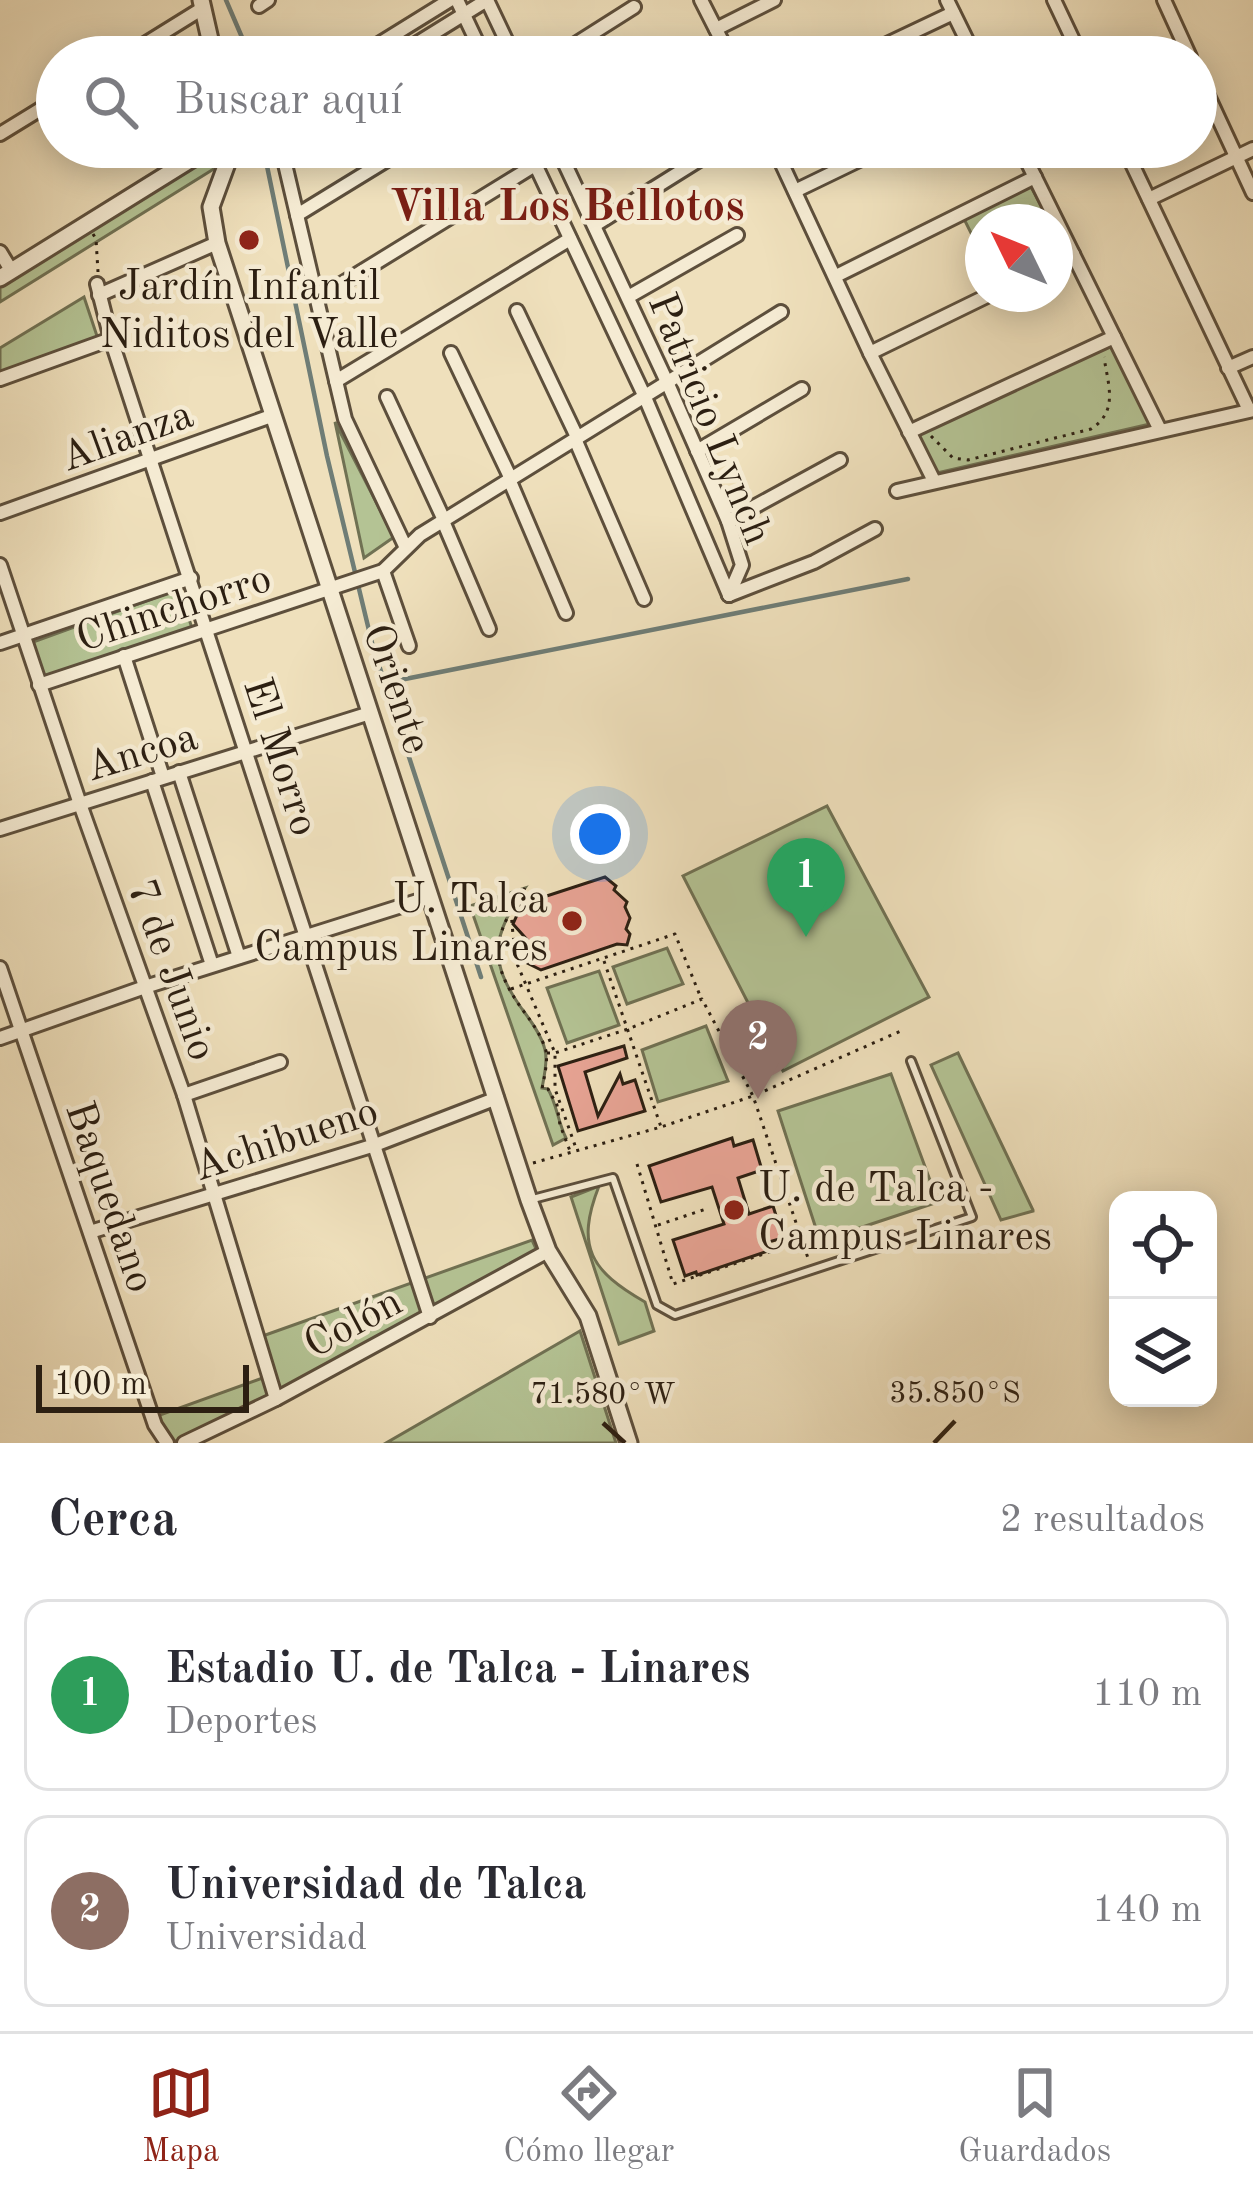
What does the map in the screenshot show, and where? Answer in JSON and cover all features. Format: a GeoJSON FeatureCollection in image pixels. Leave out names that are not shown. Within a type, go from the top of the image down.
{"type":"FeatureCollection","features":[{"type":"Feature","properties":{"kind":"street"},"geometry":{"type":"LineString","coordinates":[[393,36],[453,0],[474,36]]}},
{"type":"Feature","properties":{"kind":"street"},"geometry":{"type":"LineString","coordinates":[[429,36],[488,0],[504,36]]}},
{"type":"Feature","properties":{"kind":"street"},"geometry":{"type":"LineString","coordinates":[[701,0],[720,36]]}},
{"type":"Feature","properties":{"kind":"street"},"geometry":{"type":"LineString","coordinates":[[716,28],[775,0]]}},
{"type":"Feature","properties":{"kind":"street"},"geometry":{"type":"LineString","coordinates":[[1054,0],[1071,36]]}},
{"type":"Feature","properties":{"kind":"street"},"geometry":{"type":"LineString","coordinates":[[1164,0],[1180,36]]}},
{"type":"Feature","properties":{"kind":"street"},"geometry":{"type":"LineString","coordinates":[[155,36],[202,4],[209,36]]}},
{"type":"Feature","properties":{"kind":"street"},"geometry":{"type":"LineString","coordinates":[[897,36],[950,6],[965,36]]}},
{"type":"Feature","properties":{"kind":"street"},"geometry":{"type":"LineString","coordinates":[[588,36],[634,7]]}},
{"type":"Feature","properties":{"kind":"street"},"geometry":{"type":"LineString","coordinates":[[0,134],[36,112]]}},
{"type":"Feature","properties":{"kind":"street"},"geometry":{"type":"LineString","coordinates":[[1217,116],[1253,194]]}},
{"type":"Feature","properties":{"kind":"street"},"geometry":{"type":"LineString","coordinates":[[1217,166],[1253,149]]}},
{"type":"Feature","properties":{"kind":"street"},"geometry":{"type":"LineString","coordinates":[[0,252],[6,274],[177,168]]}},
{"type":"Feature","properties":{"kind":"street","name":"Oriente"},"geometry":{"type":"LineString","coordinates":[[225,168],[211,207],[217,243],[529,1200],[548,1251],[588,1316],[628,1443]]}},
{"type":"Feature","properties":{"kind":"street"},"geometry":{"type":"LineString","coordinates":[[286,168],[345,419],[406,548]]}},
{"type":"Feature","properties":{"kind":"street"},"geometry":{"type":"LineString","coordinates":[[297,215],[374,168]]}},
{"type":"Feature","properties":{"kind":"street"},"geometry":{"type":"LineString","coordinates":[[317,299],[530,168]]}},
{"type":"Feature","properties":{"kind":"street","name":"Patricio Lynch"},"geometry":{"type":"LineString","coordinates":[[536,168],[644,395],[729,595]]}},
{"type":"Feature","properties":{"kind":"street","name":"Patricio Lynch"},"geometry":{"type":"LineString","coordinates":[[570,168],[728,521],[742,566],[729,595]]}},
{"type":"Feature","properties":{"kind":"street"},"geometry":{"type":"LineString","coordinates":[[595,225],[686,168]]}},
{"type":"Feature","properties":{"kind":"street"},"geometry":{"type":"LineString","coordinates":[[784,168],[870,353],[915,429],[934,481]]}},
{"type":"Feature","properties":{"kind":"street"},"geometry":{"type":"LineString","coordinates":[[795,191],[843,168]]}},
{"type":"Feature","properties":{"kind":"street"},"geometry":{"type":"LineString","coordinates":[[1030,168],[1048,204]]}},
{"type":"Feature","properties":{"kind":"street"},"geometry":{"type":"LineString","coordinates":[[897,490],[1251,410],[1134,168]]}},
{"type":"Feature","properties":{"kind":"street"},"geometry":{"type":"LineString","coordinates":[[1149,200],[1214,168]]}},
{"type":"Feature","properties":{"kind":"street"},"geometry":{"type":"LineString","coordinates":[[836,276],[1035,177]]}},
{"type":"Feature","properties":{"kind":"street"},"geometry":{"type":"LineString","coordinates":[[628,297],[737,236]]}},
{"type":"Feature","properties":{"kind":"street"},"geometry":{"type":"LineString","coordinates":[[336,381],[570,238]]}},
{"type":"Feature","properties":{"kind":"street"},"geometry":{"type":"LineString","coordinates":[[98,290],[217,243]]}},
{"type":"Feature","properties":{"kind":"street"},"geometry":{"type":"LineString","coordinates":[[1073,254],[1108,339],[1160,430]]}},
{"type":"Feature","properties":{"kind":"street","name":"El Morro"},"geometry":{"type":"LineString","coordinates":[[98,290],[430,1317]]}},
{"type":"Feature","properties":{"kind":"street"},"geometry":{"type":"LineString","coordinates":[[870,353],[965,307]]}},
{"type":"Feature","properties":{"kind":"street"},"geometry":{"type":"LineString","coordinates":[[517,311],[644,598]]}},
{"type":"Feature","properties":{"kind":"street"},"geometry":{"type":"LineString","coordinates":[[409,646],[378,574],[416,538],[781,312]]}},
{"type":"Feature","properties":{"kind":"street"},"geometry":{"type":"LineString","coordinates":[[0,379],[111,339]]}},
{"type":"Feature","properties":{"kind":"street"},"geometry":{"type":"LineString","coordinates":[[915,429],[1108,339]]}},
{"type":"Feature","properties":{"kind":"street"},"geometry":{"type":"LineString","coordinates":[[451,353],[566,613]]}},
{"type":"Feature","properties":{"kind":"street"},"geometry":{"type":"LineString","coordinates":[[1228,368],[1253,357]]}},
{"type":"Feature","properties":{"kind":"street"},"geometry":{"type":"LineString","coordinates":[[697,451],[802,388]]}},
{"type":"Feature","properties":{"kind":"street"},"geometry":{"type":"LineString","coordinates":[[387,397],[489,629]]}},
{"type":"Feature","properties":{"kind":"street","name":"Alianza"},"geometry":{"type":"LineString","coordinates":[[0,513],[274,415]]}},
{"type":"Feature","properties":{"kind":"street"},"geometry":{"type":"LineString","coordinates":[[728,521],[840,460]]}},
{"type":"Feature","properties":{"kind":"street"},"geometry":{"type":"LineString","coordinates":[[729,595],[814,562],[875,530]]}},
{"type":"Feature","properties":{"kind":"street","name":"7 de Junio"},"geometry":{"type":"LineString","coordinates":[[0,565],[184,1095],[276,1399]]}},
{"type":"Feature","properties":{"kind":"street","name":"Chinchorro"},"geometry":{"type":"LineString","coordinates":[[39,685],[378,574]]}},
{"type":"Feature","properties":{"kind":"street"},"geometry":{"type":"LineString","coordinates":[[0,643],[191,578]]}},
{"type":"Feature","properties":{"kind":"street"},"geometry":{"type":"LineString","coordinates":[[124,656],[212,965]]}},
{"type":"Feature","properties":{"kind":"street","name":"Ancoa"},"geometry":{"type":"LineString","coordinates":[[0,829],[370,713]]}},
{"type":"Feature","properties":{"kind":"street"},"geometry":{"type":"LineString","coordinates":[[179,772],[238,957]]}},
{"type":"Feature","properties":{"kind":"street"},"geometry":{"type":"LineString","coordinates":[[0,1038],[430,897]]}},
{"type":"Feature","properties":{"kind":"street","name":"Baquedano"},"geometry":{"type":"LineString","coordinates":[[0,968],[155,1425],[167,1443]]}},
{"type":"Feature","properties":{"kind":"street"},"geometry":{"type":"LineString","coordinates":[[184,1095],[280,1062]]}},
{"type":"Feature","properties":{"kind":"street","name":"Achibueno"},"geometry":{"type":"LineString","coordinates":[[90,1232],[375,1145],[497,1098]]}},
{"type":"Feature","properties":{"kind":"street","name":"Colón"},"geometry":{"type":"LineString","coordinates":[[184,1443],[276,1399],[548,1251]]}},
{"type":"Feature","properties":{"kind":"lane"},"geometry":{"type":"LineString","coordinates":[[529,1200],[614,1178],[656,1305],[675,1315],[971,1217],[910,1061]]}},
{"type":"Feature","properties":{"kind":"path"},"geometry":{"type":"LineString","coordinates":[[85,224],[96,238],[98,290]]}},
{"type":"Feature","properties":{"kind":"path"},"geometry":{"type":"LineString","coordinates":[[915,429],[953,458],[968,460],[1090,429],[1104,421],[1111,404],[1108,339]]}},
{"type":"Feature","properties":{"kind":"path"},"geometry":{"type":"LineString","coordinates":[[525,888],[501,928],[496,952],[509,989],[547,1053],[542,1089],[548,1089],[574,1152]]}},
{"type":"Feature","properties":{"kind":"path"},"geometry":{"type":"LineString","coordinates":[[511,910],[515,959],[555,1053],[555,1089],[574,1152]]}},
{"type":"Feature","properties":{"kind":"path"},"geometry":{"type":"LineString","coordinates":[[509,989],[675,934],[702,999],[753,1096],[812,1269]]}},
{"type":"Feature","properties":{"kind":"path"},"geometry":{"type":"LineString","coordinates":[[603,959],[661,1127]]}},
{"type":"Feature","properties":{"kind":"path"},"geometry":{"type":"LineString","coordinates":[[547,1053],[628,1029],[702,999]]}},
{"type":"Feature","properties":{"kind":"path"},"geometry":{"type":"LineString","coordinates":[[518,1167],[753,1096],[903,1030]]}},
{"type":"Feature","properties":{"kind":"path"},"geometry":{"type":"LineString","coordinates":[[637,1164],[673,1284],[803,1241]]}},
{"type":"Feature","properties":{"kind":"path"},"geometry":{"type":"LineString","coordinates":[[656,1226],[706,1209]]}},
{"type":"Feature","properties":{"kind":"green space"},"geometry":{"type":"Polygon","coordinates":[[[186,168],[215,168],[0,302],[0,283],[186,168]]]}},
{"type":"Feature","properties":{"kind":"green space"},"geometry":{"type":"Polygon","coordinates":[[[1030,185],[1040,204],[993,204],[1030,185]]]}},
{"type":"Feature","properties":{"kind":"green space"},"geometry":{"type":"Polygon","coordinates":[[[84,297],[100,345],[0,378],[0,348],[84,297]]]}},
{"type":"Feature","properties":{"kind":"green space"},"geometry":{"type":"Polygon","coordinates":[[[1112,344],[1150,424],[937,473],[918,434],[1112,344]]]}},
{"type":"Feature","properties":{"kind":"green space"},"geometry":{"type":"Polygon","coordinates":[[[335,422],[394,537],[364,558],[335,422]]]}},
{"type":"Feature","properties":{"kind":"green space"},"geometry":{"type":"Polygon","coordinates":[[[179,589],[193,631],[45,680],[33,642],[179,589]]]}},
{"type":"Feature","properties":{"kind":"green space"},"geometry":{"type":"Polygon","coordinates":[[[827,806],[929,997],[783,1071],[683,876],[827,806]]]}},
{"type":"Feature","properties":{"kind":"green space"},"geometry":{"type":"Polygon","coordinates":[[[525,888],[501,934],[499,962],[511,992],[544,1045],[542,1088],[551,1095],[566,1138],[553,1145],[470,906],[525,888]]]}},
{"type":"Feature","properties":{"kind":"green space"},"geometry":{"type":"Polygon","coordinates":[[[667,948],[683,984],[627,1004],[613,967],[667,948]]]}},
{"type":"Feature","properties":{"kind":"green space"},"geometry":{"type":"Polygon","coordinates":[[[599,971],[619,1025],[567,1043],[547,988],[599,971]]]}},
{"type":"Feature","properties":{"kind":"green space"},"geometry":{"type":"Polygon","coordinates":[[[706,1026],[728,1081],[658,1102],[642,1050],[706,1026]]]}},
{"type":"Feature","properties":{"kind":"green space"},"geometry":{"type":"Polygon","coordinates":[[[958,1053],[1033,1211],[1001,1220],[931,1065],[958,1053]]]}},
{"type":"Feature","properties":{"kind":"green space"},"geometry":{"type":"Polygon","coordinates":[[[891,1074],[938,1202],[820,1241],[778,1111],[891,1074]]]}},
{"type":"Feature","properties":{"kind":"green space"},"geometry":{"type":"Polygon","coordinates":[[[599,1186],[588,1226],[593,1255],[612,1279],[645,1302],[654,1331],[619,1344],[571,1197],[599,1186]]]}},
{"type":"Feature","properties":{"kind":"green space"},"geometry":{"type":"Polygon","coordinates":[[[532,1240],[538,1253],[280,1394],[171,1443],[157,1416],[268,1376],[257,1338],[532,1240]]]}},
{"type":"Feature","properties":{"kind":"green space"},"geometry":{"type":"Polygon","coordinates":[[[580,1331],[616,1443],[386,1443],[580,1331]]]}},
{"type":"Feature","properties":{"kind":"building","name":"U. Talca Campus Linares"},"geometry":{"type":"Polygon","coordinates":[[[605,877],[627,902],[627,945],[617,944],[541,970],[525,962],[530,943],[513,924],[522,904],[605,877]]]}},
{"type":"Feature","properties":{"kind":"building"},"geometry":{"type":"Polygon","coordinates":[[[624,1046],[627,1058],[585,1072],[598,1116],[620,1074],[623,1084],[635,1080],[645,1111],[578,1131],[558,1066],[624,1046]]]}},
{"type":"Feature","properties":{"kind":"building","name":"U. de Talca - Campus Linares"},"geometry":{"type":"Polygon","coordinates":[[[732,1138],[734,1146],[753,1140],[762,1170],[738,1178],[749,1214],[773,1206],[783,1238],[765,1243],[768,1251],[685,1276],[673,1240],[724,1224],[712,1187],[661,1202],[649,1166],[732,1138]]]}},
{"type":"Feature","properties":{"kind":"waterway"},"geometry":{"type":"LineString","coordinates":[[226,0],[241,36]]}},
{"type":"Feature","properties":{"kind":"waterway"},"geometry":{"type":"LineString","coordinates":[[267,168],[327,456],[373,647],[481,977]]}},
{"type":"Feature","properties":{"kind":"waterway"},"geometry":{"type":"LineString","coordinates":[[385,683],[908,579]]}},
{"type":"Feature","properties":{"kind":"place","name":"Jardín Infantil Niditos del Valle"},"geometry":{"type":"Point","coordinates":[249,240]}},
{"type":"Feature","properties":{"kind":"place","name":"U. Talca Campus Linares"},"geometry":{"type":"Point","coordinates":[572,921]}},
{"type":"Feature","properties":{"kind":"place","name":"Estadio U. de Talca - Linares"},"geometry":{"type":"Point","coordinates":[806,937]}},
{"type":"Feature","properties":{"kind":"place","name":"Universidad de Talca"},"geometry":{"type":"Point","coordinates":[758,1099]}},
{"type":"Feature","properties":{"kind":"place","name":"U. de Talca - Campus Linares"},"geometry":{"type":"Point","coordinates":[734,1210]}},
{"type":"Feature","properties":{"kind":"district","name":"Villa Los Bellotos"},"geometry":{"type":"Point","coordinates":[567,204]}}]}
